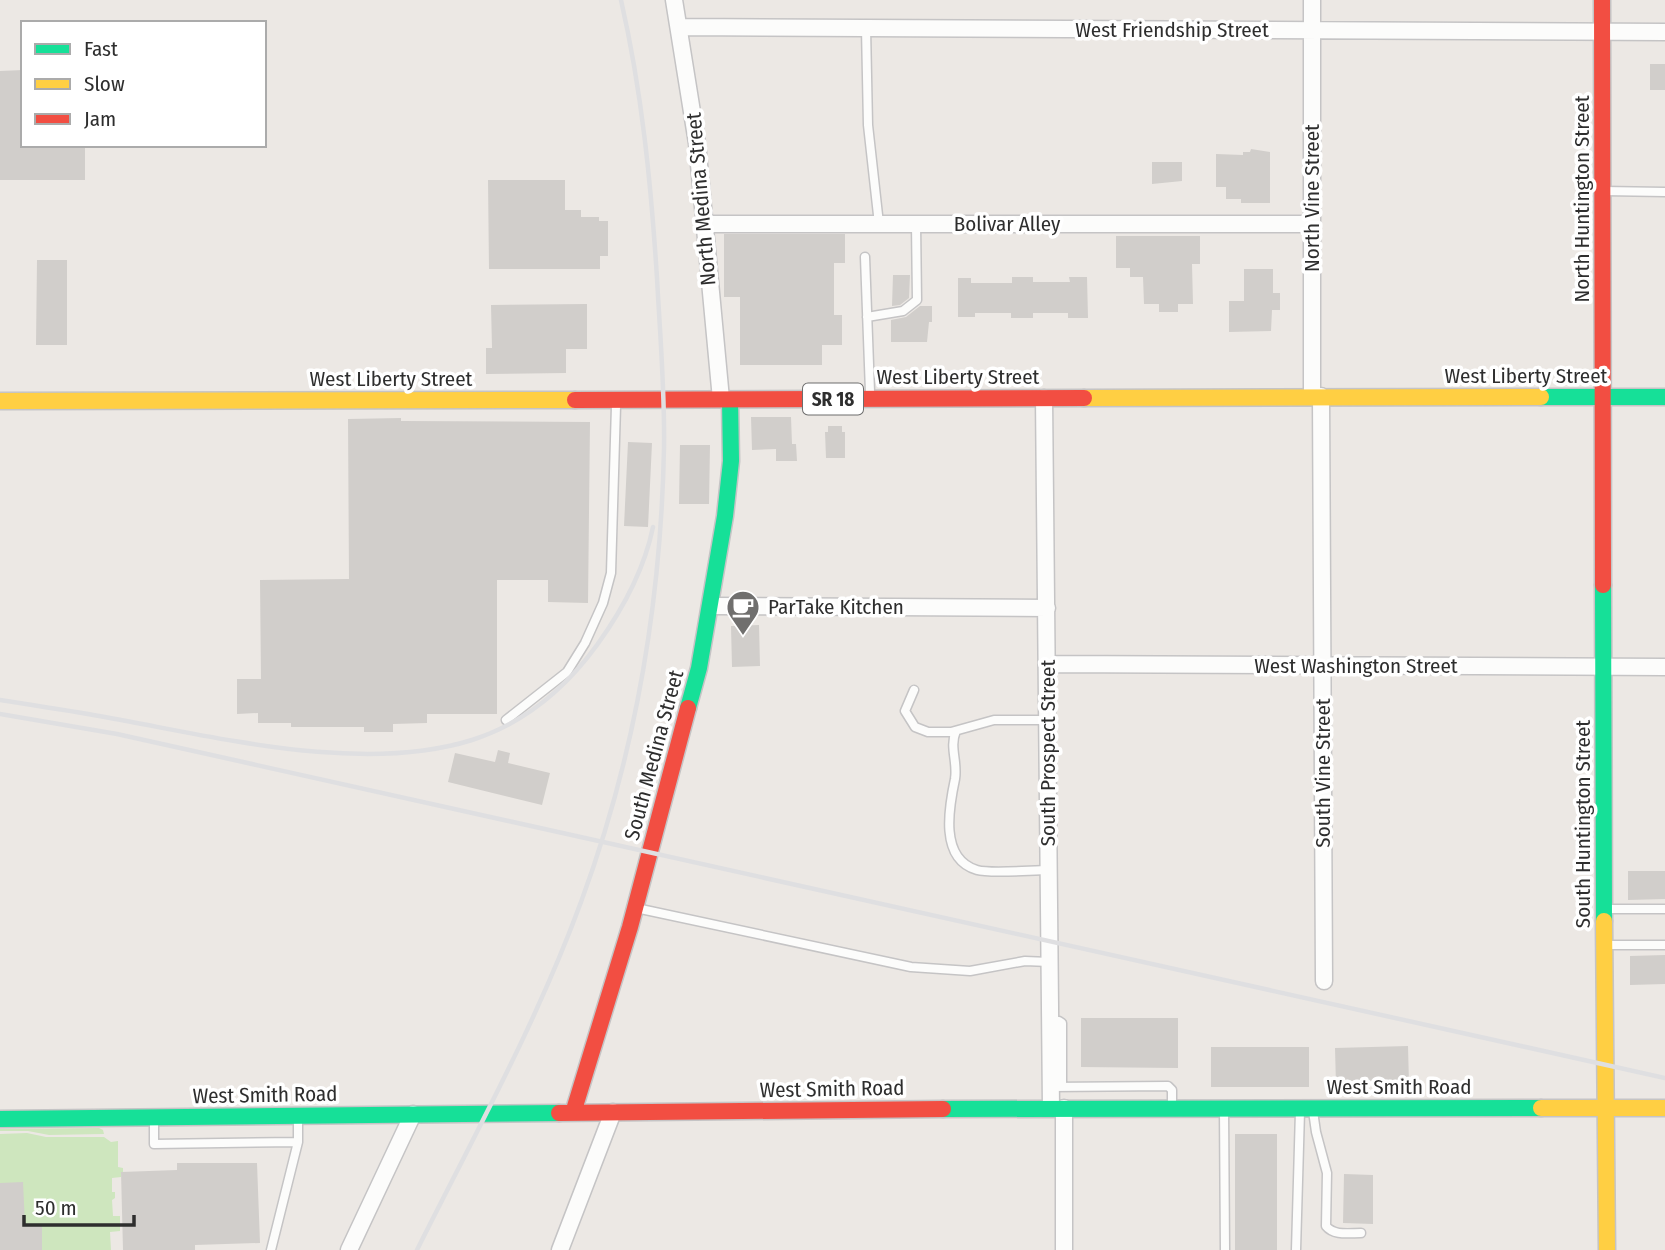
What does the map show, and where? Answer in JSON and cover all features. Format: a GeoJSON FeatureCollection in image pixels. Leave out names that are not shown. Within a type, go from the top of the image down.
{"type":"FeatureCollection","features":[{"type":"Feature","properties":{"kind":"main road","name":"North Huntington Street"},"geometry":{"type":"LineString","coordinates":[[1602,0],[1602,397]]}},
{"type":"Feature","properties":{"kind":"main road","name":"South Huntington Street"},"geometry":{"type":"LineString","coordinates":[[1602,397],[1607,1250]]}},
{"type":"Feature","properties":{"kind":"main road","name":"West Liberty Street"},"geometry":{"type":"LineString","coordinates":[[0,401],[1665,397]]}},
{"type":"Feature","properties":{"kind":"main road","name":"South Medina Street"},"geometry":{"type":"LineString","coordinates":[[573,1113],[635,908],[699,668],[725,516],[731,461],[725,399]]}},
{"type":"Feature","properties":{"kind":"main road","name":"West Smith Road"},"geometry":{"type":"LineString","coordinates":[[0,1119],[1058,1108],[1665,1108]]}},
{"type":"Feature","properties":{"kind":"street","name":"North Medina Street"},"geometry":{"type":"LineString","coordinates":[[674,0],[697,144],[703,224],[725,399]]}},
{"type":"Feature","properties":{"kind":"street","name":"North Vine Street"},"geometry":{"type":"LineString","coordinates":[[1312,0],[1312,224],[1316,396]]}},
{"type":"Feature","properties":{"kind":"street","name":"West Friendship Street"},"geometry":{"type":"LineString","coordinates":[[680,27],[1665,32]]}},
{"type":"Feature","properties":{"kind":"street","name":"Bolivar Alley"},"geometry":{"type":"LineString","coordinates":[[703,224],[1312,224]]}},
{"type":"Feature","properties":{"kind":"street","name":"South Vine Street"},"geometry":{"type":"LineString","coordinates":[[1316,396],[1322,666],[1324,981]]}},
{"type":"Feature","properties":{"kind":"street","name":"South Prospect Street"},"geometry":{"type":"LineString","coordinates":[[1044,398],[1050,1021],[1058,1108],[1064,1250]]}},
{"type":"Feature","properties":{"kind":"street"},"geometry":{"type":"LineString","coordinates":[[711,606],[1047,608]]}},
{"type":"Feature","properties":{"kind":"street","name":"West Washington Street"},"geometry":{"type":"LineString","coordinates":[[1047,664],[1665,667]]}},
{"type":"Feature","properties":{"kind":"street"},"geometry":{"type":"LineString","coordinates":[[560,1250],[614,1112]]}},
{"type":"Feature","properties":{"kind":"street"},"geometry":{"type":"LineString","coordinates":[[349,1250],[413,1114]]}},
{"type":"Feature","properties":{"kind":"lane"},"geometry":{"type":"LineString","coordinates":[[866,28],[868,125],[879,224]]}},
{"type":"Feature","properties":{"kind":"lane"},"geometry":{"type":"LineString","coordinates":[[1604,191],[1665,192]]}},
{"type":"Feature","properties":{"kind":"lane"},"geometry":{"type":"LineString","coordinates":[[867,317],[903,311],[917,300],[916,224]]}},
{"type":"Feature","properties":{"kind":"lane"},"geometry":{"type":"LineString","coordinates":[[865,257],[870,399]]}},
{"type":"Feature","properties":{"kind":"lane"},"geometry":{"type":"LineString","coordinates":[[506,720],[567,672],[585,643],[603,603],[611,573],[616,399]]}},
{"type":"Feature","properties":{"kind":"lane"},"geometry":{"type":"LineString","coordinates":[[914,690],[905,710],[915,727],[928,732],[956,731],[994,720],[1047,720]]}},
{"type":"Feature","properties":{"kind":"lane"},"geometry":{"type":"LineString","coordinates":[[956,731],[953,739],[956,774],[949,804],[950,834],[956,854],[964,863],[977,870],[1048,870]]}},
{"type":"Feature","properties":{"kind":"lane"},"geometry":{"type":"LineString","coordinates":[[635,908],[911,967],[970,971],[1025,961],[1049,962]]}},
{"type":"Feature","properties":{"kind":"lane"},"geometry":{"type":"LineString","coordinates":[[1604,909],[1665,909]]}},
{"type":"Feature","properties":{"kind":"lane"},"geometry":{"type":"LineString","coordinates":[[1604,945],[1665,944]]}},
{"type":"Feature","properties":{"kind":"lane"},"geometry":{"type":"LineString","coordinates":[[1056,1087],[1168,1086],[1172,1090],[1172,1108]]}},
{"type":"Feature","properties":{"kind":"lane"},"geometry":{"type":"LineString","coordinates":[[1224,1108],[1225,1250]]}},
{"type":"Feature","properties":{"kind":"lane"},"geometry":{"type":"LineString","coordinates":[[1306,1108],[1327,1172],[1326,1226],[1331,1232],[1361,1233]]}},
{"type":"Feature","properties":{"kind":"lane"},"geometry":{"type":"LineString","coordinates":[[1296,1250],[1306,1108]]}},
{"type":"Feature","properties":{"kind":"lane"},"geometry":{"type":"LineString","coordinates":[[271,1250],[298,1142],[298,1115]]}},
{"type":"Feature","properties":{"kind":"lane"},"geometry":{"type":"LineString","coordinates":[[155,1117],[155,1144],[298,1142]]}},
{"type":"Feature","properties":{"kind":"green space"},"geometry":{"type":"Polygon","coordinates":[[[99,1128],[104,1134],[49,1135],[28,1131],[0,1131],[0,1129],[99,1128]]]}},
{"type":"Feature","properties":{"kind":"green space"},"geometry":{"type":"Polygon","coordinates":[[[27,1133],[46,1137],[104,1137],[111,1142],[118,1141],[118,1167],[123,1168],[123,1172],[121,1177],[112,1178],[115,1198],[112,1200],[113,1216],[120,1216],[120,1231],[110,1232],[111,1250],[0,1250],[0,1134],[27,1133]]]}},
{"type":"Feature","properties":{"kind":"building"},"geometry":{"type":"Polygon","coordinates":[[[1650,64],[1665,64],[1665,90],[1650,90],[1650,64]]]}},
{"type":"Feature","properties":{"kind":"building"},"geometry":{"type":"Polygon","coordinates":[[[21,70],[21,147],[85,147],[85,180],[0,180],[0,71],[21,70]]]}},
{"type":"Feature","properties":{"kind":"building"},"geometry":{"type":"Polygon","coordinates":[[[1251,149],[1270,152],[1270,203],[1241,203],[1241,199],[1226,199],[1226,187],[1216,187],[1216,154],[1243,155],[1243,152],[1250,152],[1251,149]]]}},
{"type":"Feature","properties":{"kind":"building"},"geometry":{"type":"Polygon","coordinates":[[[1152,162],[1182,162],[1182,181],[1152,184],[1152,162]]]}},
{"type":"Feature","properties":{"kind":"building"},"geometry":{"type":"Polygon","coordinates":[[[488,180],[565,180],[565,210],[581,210],[581,217],[599,217],[599,221],[608,221],[608,256],[600,256],[600,269],[489,269],[488,180]]]}},
{"type":"Feature","properties":{"kind":"building"},"geometry":{"type":"Polygon","coordinates":[[[724,234],[845,234],[845,263],[834,263],[834,315],[842,315],[842,345],[822,345],[822,365],[740,365],[740,297],[724,297],[724,234]]]}},
{"type":"Feature","properties":{"kind":"building"},"geometry":{"type":"Polygon","coordinates":[[[1116,236],[1200,236],[1200,264],[1192,264],[1193,304],[1178,304],[1178,312],[1159,312],[1159,304],[1144,304],[1143,277],[1130,277],[1130,268],[1116,268],[1116,236]]]}},
{"type":"Feature","properties":{"kind":"building"},"geometry":{"type":"Polygon","coordinates":[[[37,260],[67,260],[67,345],[36,345],[37,260]]]}},
{"type":"Feature","properties":{"kind":"building"},"geometry":{"type":"Polygon","coordinates":[[[1244,269],[1273,269],[1273,293],[1280,293],[1280,310],[1272,310],[1271,331],[1229,332],[1229,301],[1244,301],[1244,269]]]}},
{"type":"Feature","properties":{"kind":"building"},"geometry":{"type":"Polygon","coordinates":[[[893,275],[910,275],[909,298],[900,305],[892,306],[893,275]]]}},
{"type":"Feature","properties":{"kind":"building"},"geometry":{"type":"Polygon","coordinates":[[[1012,277],[1033,277],[1033,282],[1070,282],[1069,277],[1087,277],[1088,318],[1068,318],[1068,313],[1033,313],[1033,318],[1011,318],[1011,313],[975,313],[975,317],[958,317],[958,278],[971,278],[971,283],[1012,283],[1012,277]]]}},
{"type":"Feature","properties":{"kind":"building"},"geometry":{"type":"Polygon","coordinates":[[[587,304],[587,349],[566,349],[566,373],[486,374],[486,348],[492,348],[491,305],[587,304]]]}},
{"type":"Feature","properties":{"kind":"building"},"geometry":{"type":"Polygon","coordinates":[[[920,306],[932,306],[932,322],[929,322],[927,342],[891,342],[891,320],[906,317],[920,306]]]}},
{"type":"Feature","properties":{"kind":"building"},"geometry":{"type":"Polygon","coordinates":[[[751,417],[791,417],[792,444],[796,444],[797,461],[776,461],[776,449],[752,450],[751,417]]]}},
{"type":"Feature","properties":{"kind":"building"},"geometry":{"type":"Polygon","coordinates":[[[401,418],[401,421],[590,422],[588,603],[548,602],[548,580],[497,580],[497,714],[427,714],[427,723],[393,724],[393,732],[364,732],[364,727],[291,727],[291,723],[258,723],[258,713],[237,714],[237,679],[261,679],[260,580],[349,579],[348,419],[401,418]]]}},
{"type":"Feature","properties":{"kind":"building"},"geometry":{"type":"Polygon","coordinates":[[[828,426],[842,426],[842,432],[845,432],[845,458],[826,458],[825,432],[828,432],[828,426]]]}},
{"type":"Feature","properties":{"kind":"building"},"geometry":{"type":"Polygon","coordinates":[[[628,442],[652,443],[648,527],[624,526],[628,442]]]}},
{"type":"Feature","properties":{"kind":"building"},"geometry":{"type":"Polygon","coordinates":[[[680,445],[710,445],[709,504],[679,504],[680,445]]]}},
{"type":"Feature","properties":{"kind":"building"},"geometry":{"type":"Polygon","coordinates":[[[759,625],[760,666],[732,667],[731,626],[759,625]]]}},
{"type":"Feature","properties":{"kind":"building"},"geometry":{"type":"Polygon","coordinates":[[[498,750],[510,753],[508,763],[550,773],[542,805],[448,782],[455,753],[495,762],[498,750]]]}},
{"type":"Feature","properties":{"kind":"building"},"geometry":{"type":"Polygon","coordinates":[[[1628,871],[1665,871],[1665,899],[1628,900],[1628,871]]]}},
{"type":"Feature","properties":{"kind":"building"},"geometry":{"type":"Polygon","coordinates":[[[1665,955],[1665,984],[1630,985],[1630,956],[1665,955]]]}},
{"type":"Feature","properties":{"kind":"building"},"geometry":{"type":"Polygon","coordinates":[[[1081,1018],[1178,1018],[1178,1068],[1081,1067],[1081,1018]]]}},
{"type":"Feature","properties":{"kind":"building"},"geometry":{"type":"Polygon","coordinates":[[[1408,1046],[1409,1084],[1336,1085],[1335,1048],[1408,1046]]]}},
{"type":"Feature","properties":{"kind":"building"},"geometry":{"type":"Polygon","coordinates":[[[1211,1047],[1309,1047],[1309,1087],[1211,1087],[1211,1047]]]}},
{"type":"Feature","properties":{"kind":"building"},"geometry":{"type":"Polygon","coordinates":[[[1235,1134],[1277,1134],[1277,1250],[1235,1250],[1235,1134]]]}},
{"type":"Feature","properties":{"kind":"building"},"geometry":{"type":"Polygon","coordinates":[[[177,1163],[257,1163],[260,1243],[195,1245],[195,1250],[123,1250],[121,1172],[177,1170],[177,1163]]]}},
{"type":"Feature","properties":{"kind":"building"},"geometry":{"type":"Polygon","coordinates":[[[1344,1174],[1373,1175],[1373,1224],[1343,1223],[1344,1174]]]}},
{"type":"Feature","properties":{"kind":"building"},"geometry":{"type":"Polygon","coordinates":[[[23,1182],[25,1225],[42,1225],[42,1250],[0,1250],[0,1183],[23,1182]]]}},
{"type":"Feature","properties":{"kind":"railway"},"geometry":{"type":"LineString","coordinates":[[417,1250],[504,1078],[564,947],[600,847],[630,735],[642,678],[651,621],[662,506],[664,405],[649,173],[635,69],[621,0]]}},
{"type":"Feature","properties":{"kind":"railway"},"geometry":{"type":"LineString","coordinates":[[0,700],[245,743],[339,753],[385,754],[430,750],[472,740],[509,724],[542,703],[585,661],[624,603],[644,559],[653,527]]}},
{"type":"Feature","properties":{"kind":"railway"},"geometry":{"type":"LineString","coordinates":[[0,714],[117,734],[1665,1078]]}},
{"type":"Feature","properties":{"kind":"traffic: fast"},"geometry":{"type":"LineString","coordinates":[[1541,397],[1665,397]]}},
{"type":"Feature","properties":{"kind":"traffic: fast"},"geometry":{"type":"LineString","coordinates":[[688,708],[699,668],[725,516],[731,461],[730,400]]}},
{"type":"Feature","properties":{"kind":"traffic: fast"},"geometry":{"type":"LineString","coordinates":[[1603,585],[1604,921]]}},
{"type":"Feature","properties":{"kind":"traffic: fast"},"geometry":{"type":"LineString","coordinates":[[943,1109],[1541,1108]]}},
{"type":"Feature","properties":{"kind":"traffic: fast"},"geometry":{"type":"LineString","coordinates":[[0,1119],[559,1113]]}},
{"type":"Feature","properties":{"kind":"traffic: slow"},"geometry":{"type":"LineString","coordinates":[[1084,398],[1541,397]]}},
{"type":"Feature","properties":{"kind":"traffic: slow"},"geometry":{"type":"LineString","coordinates":[[0,401],[575,400]]}},
{"type":"Feature","properties":{"kind":"traffic: slow"},"geometry":{"type":"LineString","coordinates":[[1604,921],[1607,1250]]}},
{"type":"Feature","properties":{"kind":"traffic: slow"},"geometry":{"type":"LineString","coordinates":[[1541,1108],[1665,1108]]}},
{"type":"Feature","properties":{"kind":"traffic: jam"},"geometry":{"type":"LineString","coordinates":[[1602,0],[1603,585]]}},
{"type":"Feature","properties":{"kind":"traffic: jam"},"geometry":{"type":"LineString","coordinates":[[575,400],[1084,398]]}},
{"type":"Feature","properties":{"kind":"traffic: jam"},"geometry":{"type":"LineString","coordinates":[[573,1113],[630,927],[688,708]]}},
{"type":"Feature","properties":{"kind":"traffic: jam"},"geometry":{"type":"LineString","coordinates":[[559,1113],[943,1109]]}},
{"type":"Feature","properties":{"kind":"place","name":"ParTake Kitchen"},"geometry":{"type":"Point","coordinates":[743,637]}}]}
